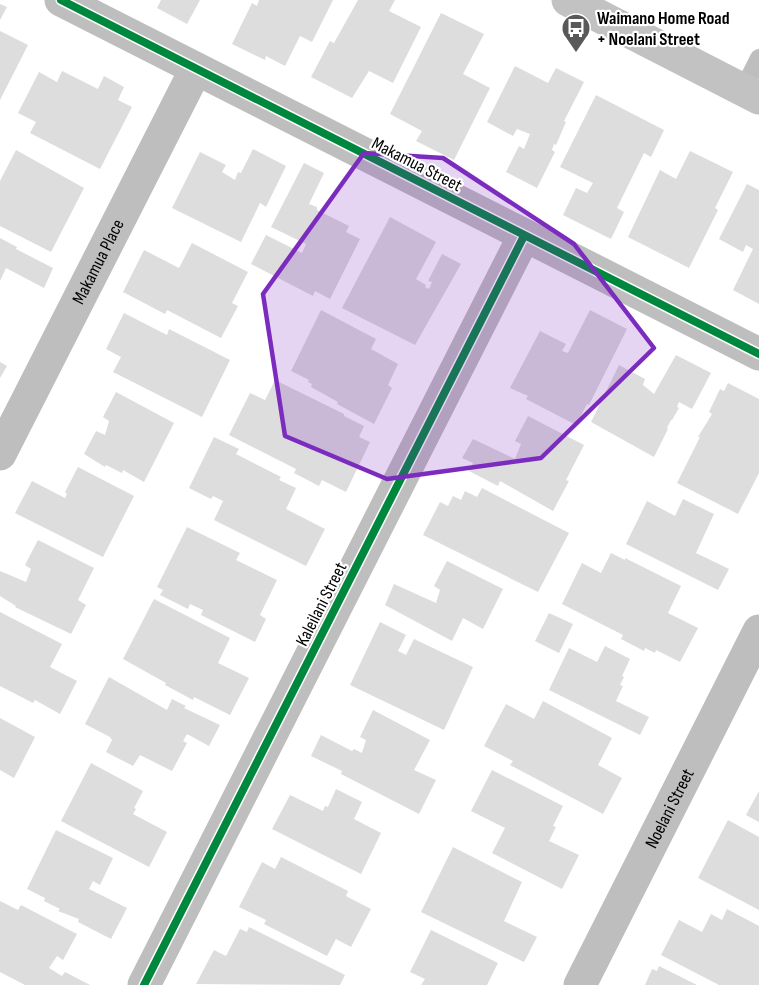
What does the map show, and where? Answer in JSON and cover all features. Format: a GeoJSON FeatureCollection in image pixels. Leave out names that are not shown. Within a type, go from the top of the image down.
{"type":"FeatureCollection","features":[{"type":"Feature","properties":{"kind":"main road"},"geometry":{"type":"LineString","coordinates":[[568,0],[751,94]]}},
{"type":"Feature","properties":{"kind":"street","name":"Makamua Street"},"geometry":{"type":"LineString","coordinates":[[61,0],[759,354]]}},
{"type":"Feature","properties":{"kind":"street","name":"Makamua Place"},"geometry":{"type":"LineString","coordinates":[[0,454],[196,69]]}},
{"type":"Feature","properties":{"kind":"street","name":"Kaleilani Street"},"geometry":{"type":"LineString","coordinates":[[144,985],[524,236]]}},
{"type":"Feature","properties":{"kind":"street","name":"Noelani Street"},"geometry":{"type":"LineString","coordinates":[[580,985],[759,631]]}},
{"type":"Feature","properties":{"kind":"lane"},"geometry":{"type":"LineString","coordinates":[[751,94],[759,58]]}},
{"type":"Feature","properties":{"kind":"highlighted area"},"geometry":{"type":"Polygon","coordinates":[[[364,153],[443,158],[574,244],[654,348],[541,458],[387,479],[285,436],[263,294],[364,153]]]}},
{"type":"Feature","properties":{"kind":"building"},"geometry":{"type":"Polygon","coordinates":[[[161,0],[200,0],[187,24],[157,8],[161,0]]]}},
{"type":"Feature","properties":{"kind":"building"},"geometry":{"type":"Polygon","coordinates":[[[259,0],[333,0],[312,42],[300,36],[285,66],[266,56],[265,60],[232,44],[252,3],[257,6],[259,0]]]}},
{"type":"Feature","properties":{"kind":"building"},"geometry":{"type":"Polygon","coordinates":[[[358,0],[395,0],[389,11],[421,27],[393,83],[369,71],[352,98],[311,77],[330,41],[334,43],[358,0]]]}},
{"type":"Feature","properties":{"kind":"building"},"geometry":{"type":"Polygon","coordinates":[[[0,4],[7,7],[0,20],[0,4]]]}},
{"type":"Feature","properties":{"kind":"building"},"geometry":{"type":"Polygon","coordinates":[[[441,13],[484,34],[463,74],[490,88],[454,160],[416,141],[422,131],[390,114],[441,13]]]}},
{"type":"Feature","properties":{"kind":"building"},"geometry":{"type":"Polygon","coordinates":[[[0,31],[28,45],[0,100],[0,31]]]}},
{"type":"Feature","properties":{"kind":"building"},"geometry":{"type":"Polygon","coordinates":[[[515,66],[548,83],[556,68],[584,82],[564,121],[566,122],[552,150],[555,152],[537,188],[506,172],[519,146],[524,149],[530,134],[517,129],[513,136],[487,122],[515,66]]]}},
{"type":"Feature","properties":{"kind":"building"},"geometry":{"type":"Polygon","coordinates":[[[62,71],[98,89],[104,76],[124,87],[118,100],[132,107],[100,169],[30,133],[36,122],[18,113],[39,72],[57,82],[62,71]]]}},
{"type":"Feature","properties":{"kind":"building"},"geometry":{"type":"Polygon","coordinates":[[[596,95],[664,130],[651,157],[644,153],[617,208],[624,212],[611,239],[563,215],[576,188],[587,193],[593,183],[560,167],[596,95]]]}},
{"type":"Feature","properties":{"kind":"building"},"geometry":{"type":"Polygon","coordinates":[[[253,149],[286,166],[266,207],[260,203],[241,242],[172,208],[200,152],[226,165],[222,172],[235,180],[253,149]]]}},
{"type":"Feature","properties":{"kind":"building"},"geometry":{"type":"Polygon","coordinates":[[[16,150],[84,188],[51,252],[0,226],[0,181],[16,150]]]}},
{"type":"Feature","properties":{"kind":"building"},"geometry":{"type":"Polygon","coordinates":[[[690,151],[733,172],[715,208],[718,210],[689,268],[628,237],[660,170],[676,179],[690,151]]]}},
{"type":"Feature","properties":{"kind":"building"},"geometry":{"type":"Polygon","coordinates":[[[304,163],[324,173],[309,204],[349,226],[346,232],[360,239],[330,299],[315,291],[313,296],[251,264],[266,235],[302,253],[306,244],[271,227],[304,163]]]}},
{"type":"Feature","properties":{"kind":"building"},"geometry":{"type":"Polygon","coordinates":[[[747,184],[759,190],[759,304],[733,290],[753,249],[746,245],[743,252],[719,239],[747,184]]]}},
{"type":"Feature","properties":{"kind":"building"},"geometry":{"type":"Polygon","coordinates":[[[390,217],[436,242],[416,279],[426,285],[425,287],[429,289],[432,282],[428,281],[442,254],[461,264],[415,345],[342,308],[390,217]]]}},
{"type":"Feature","properties":{"kind":"building"},"geometry":{"type":"Polygon","coordinates":[[[0,238],[53,268],[44,288],[6,268],[0,281],[0,238]]]}},
{"type":"Feature","properties":{"kind":"building"},"geometry":{"type":"Polygon","coordinates":[[[192,243],[248,272],[232,303],[238,306],[221,338],[167,310],[165,314],[123,292],[144,250],[179,268],[192,243]]]}},
{"type":"Feature","properties":{"kind":"building"},"geometry":{"type":"Polygon","coordinates":[[[321,310],[376,339],[371,349],[398,364],[388,385],[392,388],[374,424],[337,404],[338,402],[311,387],[309,380],[291,371],[321,310]]]}},
{"type":"Feature","properties":{"kind":"building"},"geometry":{"type":"Polygon","coordinates":[[[590,310],[627,329],[589,405],[587,404],[576,425],[526,399],[528,396],[510,388],[540,331],[566,344],[562,351],[568,353],[590,310]]]}},
{"type":"Feature","properties":{"kind":"building"},"geometry":{"type":"Polygon","coordinates":[[[124,313],[167,335],[169,329],[230,360],[202,417],[113,372],[121,357],[106,349],[124,313]]]}},
{"type":"Feature","properties":{"kind":"building"},"geometry":{"type":"Polygon","coordinates":[[[676,355],[711,373],[692,409],[679,402],[677,407],[679,408],[654,457],[591,422],[619,365],[645,379],[643,385],[654,394],[676,355]]]}},
{"type":"Feature","properties":{"kind":"building"},"geometry":{"type":"Polygon","coordinates":[[[0,362],[7,366],[0,378],[0,362]]]}},
{"type":"Feature","properties":{"kind":"building"},"geometry":{"type":"Polygon","coordinates":[[[275,380],[364,426],[359,437],[370,442],[346,492],[322,480],[319,486],[294,473],[296,469],[229,435],[250,393],[265,400],[275,380]]]}},
{"type":"Feature","properties":{"kind":"building"},"geometry":{"type":"Polygon","coordinates":[[[728,383],[759,399],[759,473],[738,514],[677,483],[700,437],[698,437],[712,414],[709,412],[720,389],[724,391],[728,383]]]}},
{"type":"Feature","properties":{"kind":"building"},"geometry":{"type":"Polygon","coordinates":[[[116,392],[174,423],[144,482],[123,470],[122,473],[106,465],[105,467],[84,454],[96,431],[105,435],[109,421],[103,417],[116,392]]]}},
{"type":"Feature","properties":{"kind":"building"},"geometry":{"type":"Polygon","coordinates":[[[528,416],[584,445],[553,511],[500,481],[498,486],[469,471],[473,463],[462,458],[473,439],[515,459],[521,444],[515,441],[528,416]]]}},
{"type":"Feature","properties":{"kind":"building"},"geometry":{"type":"Polygon","coordinates":[[[214,437],[239,449],[236,454],[281,477],[279,480],[296,488],[286,509],[325,529],[306,566],[214,520],[223,501],[213,496],[211,499],[189,488],[214,437]]]}},
{"type":"Feature","properties":{"kind":"building"},"geometry":{"type":"Polygon","coordinates":[[[78,467],[134,496],[103,557],[15,513],[32,481],[65,498],[67,494],[65,492],[78,467]]]}},
{"type":"Feature","properties":{"kind":"building"},"geometry":{"type":"Polygon","coordinates":[[[482,488],[569,533],[538,592],[423,535],[440,502],[448,506],[453,496],[461,500],[465,491],[477,497],[482,488]]]}},
{"type":"Feature","properties":{"kind":"building"},"geometry":{"type":"Polygon","coordinates":[[[683,499],[714,514],[696,553],[729,569],[718,590],[626,544],[647,501],[675,516],[683,499]]]}},
{"type":"Feature","properties":{"kind":"building"},"geometry":{"type":"Polygon","coordinates":[[[187,527],[240,553],[236,560],[277,580],[260,615],[266,619],[255,642],[201,615],[203,610],[190,604],[188,609],[160,595],[163,590],[157,587],[187,527]]]}},
{"type":"Feature","properties":{"kind":"building"},"geometry":{"type":"Polygon","coordinates":[[[38,540],[94,568],[78,600],[86,605],[71,634],[15,607],[0,596],[0,571],[26,582],[31,569],[25,565],[38,540]]]}},
{"type":"Feature","properties":{"kind":"building"},"geometry":{"type":"Polygon","coordinates":[[[611,553],[681,586],[668,613],[698,628],[680,662],[656,650],[655,653],[645,648],[644,651],[621,639],[623,635],[562,604],[582,563],[601,573],[611,553]]]}},
{"type":"Feature","properties":{"kind":"building"},"geometry":{"type":"Polygon","coordinates":[[[447,561],[503,589],[483,629],[463,618],[452,641],[385,605],[394,584],[436,603],[440,590],[434,586],[447,561]]]}},
{"type":"Feature","properties":{"kind":"building"},"geometry":{"type":"Polygon","coordinates":[[[154,599],[230,638],[218,663],[249,678],[230,715],[194,697],[193,700],[123,659],[154,599]]]}},
{"type":"Feature","properties":{"kind":"building"},"geometry":{"type":"Polygon","coordinates":[[[0,612],[62,644],[50,667],[77,681],[60,714],[35,700],[33,703],[0,686],[0,612]]]}},
{"type":"Feature","properties":{"kind":"building"},"geometry":{"type":"Polygon","coordinates":[[[549,613],[573,624],[559,653],[535,641],[549,613]]]}},
{"type":"Feature","properties":{"kind":"building"},"geometry":{"type":"Polygon","coordinates":[[[380,622],[406,635],[398,651],[406,655],[414,639],[473,667],[444,730],[350,685],[380,622]]]}},
{"type":"Feature","properties":{"kind":"building"},"geometry":{"type":"Polygon","coordinates":[[[605,646],[630,659],[622,676],[624,677],[620,685],[623,686],[616,701],[649,717],[640,735],[549,690],[569,648],[597,662],[605,646]]]}},
{"type":"Feature","properties":{"kind":"building"},"geometry":{"type":"Polygon","coordinates":[[[109,677],[167,710],[172,699],[186,706],[184,708],[220,725],[209,746],[187,734],[183,741],[187,743],[172,771],[140,755],[133,766],[106,752],[112,740],[110,737],[85,724],[109,677]]]}},
{"type":"Feature","properties":{"kind":"building"},"geometry":{"type":"Polygon","coordinates":[[[543,701],[612,738],[598,765],[622,778],[603,814],[510,765],[513,761],[484,746],[506,704],[534,719],[543,701]]]}},
{"type":"Feature","properties":{"kind":"building"},"geometry":{"type":"Polygon","coordinates":[[[373,710],[430,740],[414,770],[436,780],[419,814],[311,756],[321,735],[352,751],[354,749],[362,753],[366,740],[360,737],[373,710]]]}},
{"type":"Feature","properties":{"kind":"building"},"geometry":{"type":"Polygon","coordinates":[[[0,718],[35,737],[14,778],[0,770],[0,718]]]}},
{"type":"Feature","properties":{"kind":"building"},"geometry":{"type":"Polygon","coordinates":[[[91,763],[143,791],[133,814],[167,832],[149,867],[61,821],[91,763]]]}},
{"type":"Feature","properties":{"kind":"building"},"geometry":{"type":"Polygon","coordinates":[[[492,770],[563,806],[553,826],[556,827],[549,841],[579,855],[562,889],[492,853],[505,828],[471,811],[492,770]]]}},
{"type":"Feature","properties":{"kind":"building"},"geometry":{"type":"Polygon","coordinates":[[[336,789],[362,802],[354,819],[381,833],[361,874],[272,829],[290,795],[323,811],[325,806],[328,807],[336,789]]]}},
{"type":"Feature","properties":{"kind":"building"},"geometry":{"type":"Polygon","coordinates":[[[759,791],[759,822],[746,815],[759,791]]]}},
{"type":"Feature","properties":{"kind":"building"},"geometry":{"type":"Polygon","coordinates":[[[728,820],[759,837],[759,910],[698,878],[728,820]]]}},
{"type":"Feature","properties":{"kind":"building"},"geometry":{"type":"Polygon","coordinates":[[[56,830],[113,858],[100,885],[93,881],[89,889],[127,908],[111,939],[78,922],[79,919],[58,911],[60,909],[44,901],[45,898],[27,889],[56,830]]]}},
{"type":"Feature","properties":{"kind":"building"},"geometry":{"type":"Polygon","coordinates":[[[453,847],[522,882],[504,921],[537,937],[524,962],[421,912],[453,847]]]}},
{"type":"Feature","properties":{"kind":"building"},"geometry":{"type":"Polygon","coordinates":[[[281,857],[348,891],[346,896],[371,909],[351,947],[336,939],[327,956],[264,924],[266,920],[239,907],[262,862],[275,869],[281,857]]]}},
{"type":"Feature","properties":{"kind":"building"},"geometry":{"type":"Polygon","coordinates":[[[0,901],[18,910],[21,905],[77,934],[63,960],[57,956],[49,968],[62,976],[65,972],[90,985],[25,985],[0,972],[0,901]]]}},
{"type":"Feature","properties":{"kind":"building"},"geometry":{"type":"Polygon","coordinates":[[[727,909],[759,926],[759,985],[719,985],[661,955],[679,920],[702,932],[711,914],[722,920],[727,909]]]}},
{"type":"Feature","properties":{"kind":"building"},"geometry":{"type":"Polygon","coordinates":[[[249,927],[345,975],[340,985],[196,984],[214,950],[226,956],[240,929],[247,932],[249,927]]]}},
{"type":"Feature","properties":{"kind":"building"},"geometry":{"type":"Polygon","coordinates":[[[431,930],[498,963],[487,985],[421,985],[425,979],[410,972],[431,930]]]}},
{"type":"Feature","properties":{"kind":"building"},"geometry":{"type":"Polygon","coordinates":[[[659,966],[697,985],[645,985],[652,969],[657,971],[659,966]]]}},
{"type":"Feature","properties":{"kind":"cycle path"},"geometry":{"type":"LineString","coordinates":[[61,0],[759,354]]}},
{"type":"Feature","properties":{"kind":"cycle path"},"geometry":{"type":"LineString","coordinates":[[144,985],[524,236]]}},
{"type":"Feature","properties":{"kind":"place","name":"Waimano Home Road + Noelani Street"},"geometry":{"type":"Point","coordinates":[576,54]}}]}
